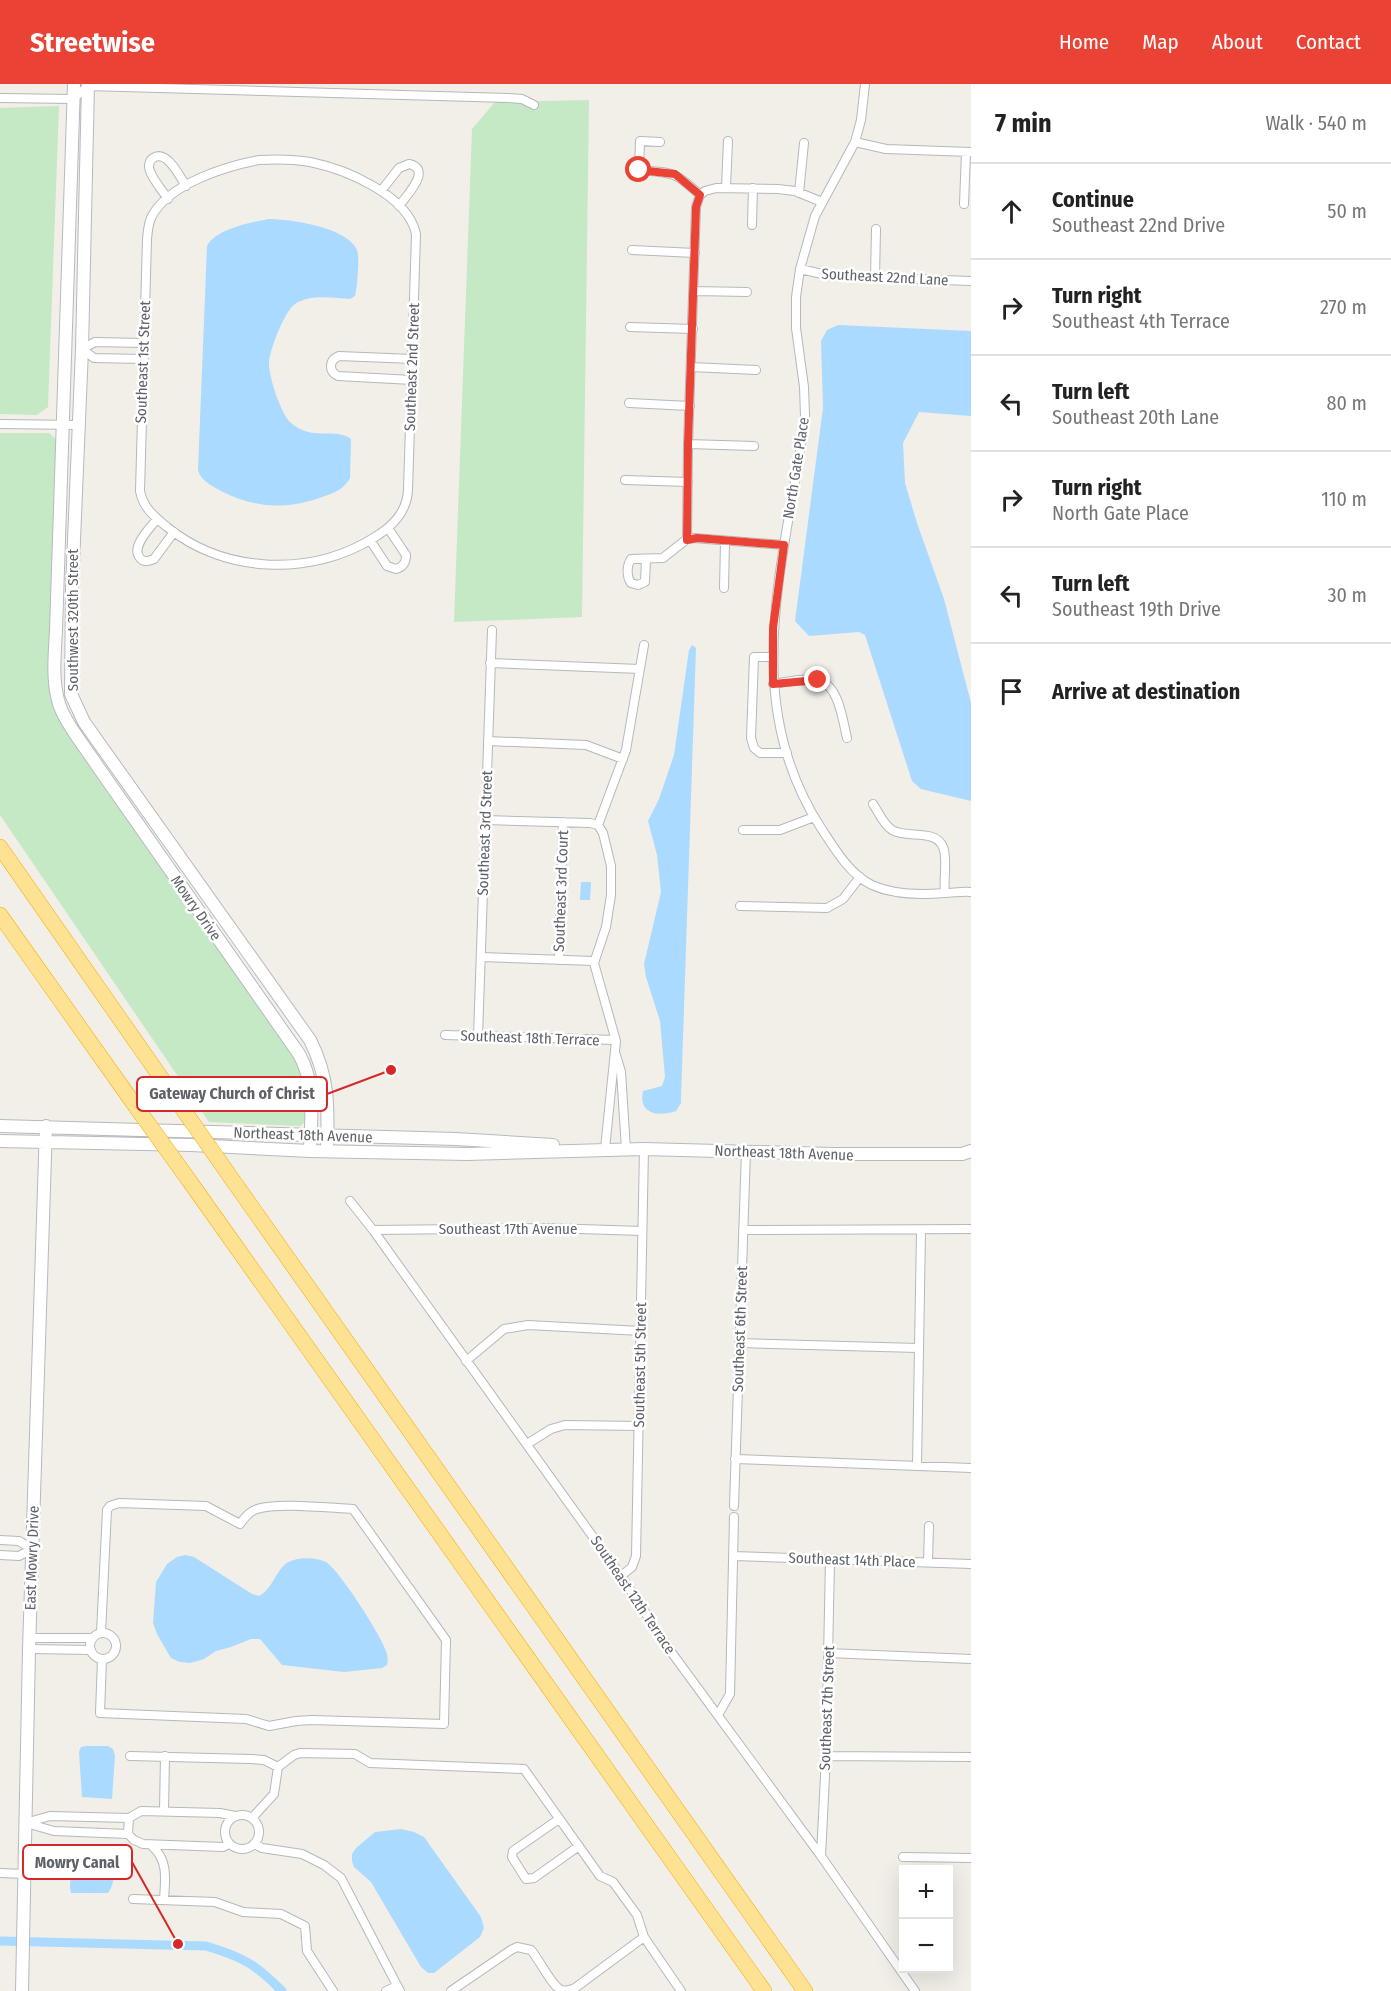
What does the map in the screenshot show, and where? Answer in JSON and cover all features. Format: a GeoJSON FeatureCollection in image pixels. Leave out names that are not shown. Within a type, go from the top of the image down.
{"type":"FeatureCollection","features":[{"type":"Feature","properties":{"kind":"highway"},"geometry":{"type":"LineString","coordinates":[[0,847],[805,1991]]}},
{"type":"Feature","properties":{"kind":"highway"},"geometry":{"type":"LineString","coordinates":[[0,915],[764,1991]]}},
{"type":"Feature","properties":{"kind":"street","name":"Southwest 320th Street"},"geometry":{"type":"LineString","coordinates":[[55,674],[74,84]]}},
{"type":"Feature","properties":{"kind":"street","name":"North Gate Place"},"geometry":{"type":"LineString","coordinates":[[865,84],[861,120],[855,142],[810,229],[800,269],[796,297],[796,328],[804,387],[805,416],[774,613],[773,684],[787,753],[801,792],[814,817],[841,858],[860,877],[888,890],[945,894],[969,891]]}},
{"type":"Feature","properties":{"kind":"street","name":"Southwest 320th Street"},"geometry":{"type":"LineString","coordinates":[[88,85],[82,349],[72,588],[71,694],[84,722],[310,1040],[319,1059],[326,1084],[327,1151]]}},
{"type":"Feature","properties":{"kind":"street"},"geometry":{"type":"LineString","coordinates":[[0,98],[73,99],[88,85],[322,88],[522,99],[534,105]]}},
{"type":"Feature","properties":{"kind":"street"},"geometry":{"type":"LineString","coordinates":[[660,142],[640,141],[639,170],[675,174],[700,195]]}},
{"type":"Feature","properties":{"kind":"street"},"geometry":{"type":"LineString","coordinates":[[726,187],[728,141]]}},
{"type":"Feature","properties":{"kind":"street"},"geometry":{"type":"LineString","coordinates":[[855,142],[886,149],[968,152],[964,204]]}},
{"type":"Feature","properties":{"kind":"street"},"geometry":{"type":"LineString","coordinates":[[799,193],[804,143]]}},
{"type":"Feature","properties":{"kind":"street"},"geometry":{"type":"LineString","coordinates":[[171,196],[149,170],[149,163],[153,158],[160,156],[166,158],[186,186]]}},
{"type":"Feature","properties":{"kind":"street","name":"Southeast 1st Street"},"geometry":{"type":"LineString","coordinates":[[384,531],[370,540],[328,558],[277,566],[249,563],[221,556],[193,544],[172,531],[144,504],[140,492],[143,343],[148,230],[153,215],[171,196],[186,186],[229,166],[259,160],[285,159],[334,168],[381,192],[395,202]]}},
{"type":"Feature","properties":{"kind":"street"},"geometry":{"type":"LineString","coordinates":[[381,192],[401,166],[409,164],[416,167],[419,178],[395,202]]}},
{"type":"Feature","properties":{"kind":"street"},"geometry":{"type":"LineString","coordinates":[[687,540],[696,207],[700,195],[712,188],[778,189],[799,193],[822,202]]}},
{"type":"Feature","properties":{"kind":"street"},"geometry":{"type":"LineString","coordinates":[[752,225],[753,188]]}},
{"type":"Feature","properties":{"kind":"street","name":"Southeast 2nd Street"},"geometry":{"type":"LineString","coordinates":[[384,531],[402,512],[408,498],[413,359],[416,239],[410,217],[395,202]]}},
{"type":"Feature","properties":{"kind":"street"},"geometry":{"type":"LineString","coordinates":[[875,278],[876,229]]}},
{"type":"Feature","properties":{"kind":"street"},"geometry":{"type":"LineString","coordinates":[[632,250],[695,253]]}},
{"type":"Feature","properties":{"kind":"street","name":"Southeast 22nd Lane"},"geometry":{"type":"LineString","coordinates":[[800,269],[831,276],[971,281]]}},
{"type":"Feature","properties":{"kind":"street"},"geometry":{"type":"LineString","coordinates":[[694,291],[747,292]]}},
{"type":"Feature","properties":{"kind":"street"},"geometry":{"type":"LineString","coordinates":[[630,327],[693,329]]}},
{"type":"Feature","properties":{"kind":"street"},"geometry":{"type":"LineString","coordinates":[[64,348],[82,349],[95,342],[143,343]]}},
{"type":"Feature","properties":{"kind":"street"},"geometry":{"type":"LineString","coordinates":[[115,358],[116,342]]}},
{"type":"Feature","properties":{"kind":"street"},"geometry":{"type":"LineString","coordinates":[[82,349],[94,358],[143,359]]}},
{"type":"Feature","properties":{"kind":"street"},"geometry":{"type":"LineString","coordinates":[[412,380],[338,376],[331,370],[330,365],[339,356],[413,359]]}},
{"type":"Feature","properties":{"kind":"street"},"geometry":{"type":"LineString","coordinates":[[692,367],[756,370]]}},
{"type":"Feature","properties":{"kind":"street"},"geometry":{"type":"LineString","coordinates":[[629,403],[690,406]]}},
{"type":"Feature","properties":{"kind":"street"},"geometry":{"type":"LineString","coordinates":[[0,424],[79,425]]}},
{"type":"Feature","properties":{"kind":"street"},"geometry":{"type":"LineString","coordinates":[[688,444],[754,446]]}},
{"type":"Feature","properties":{"kind":"street"},"geometry":{"type":"LineString","coordinates":[[625,480],[688,482]]}},
{"type":"Feature","properties":{"kind":"street"},"geometry":{"type":"LineString","coordinates":[[157,519],[138,545],[136,550],[140,559],[154,560],[172,531]]}},
{"type":"Feature","properties":{"kind":"street"},"geometry":{"type":"LineString","coordinates":[[370,540],[387,566],[400,568],[404,564],[406,555],[384,531]]}},
{"type":"Feature","properties":{"kind":"street"},"geometry":{"type":"LineString","coordinates":[[646,559],[666,557],[687,540],[697,538],[784,545]]}},
{"type":"Feature","properties":{"kind":"street"},"geometry":{"type":"LineString","coordinates":[[724,588],[725,542]]}},
{"type":"Feature","properties":{"kind":"street","name":"Southeast 3rd Street"},"geometry":{"type":"LineString","coordinates":[[478,1036],[492,630]]}},
{"type":"Feature","properties":{"kind":"street"},"geometry":{"type":"LineString","coordinates":[[598,825],[628,743],[644,645]]}},
{"type":"Feature","properties":{"kind":"street"},"geometry":{"type":"LineString","coordinates":[[772,657],[754,657],[751,738],[754,748],[760,753],[787,753]]}},
{"type":"Feature","properties":{"kind":"street"},"geometry":{"type":"LineString","coordinates":[[490,663],[640,669]]}},
{"type":"Feature","properties":{"kind":"street","name":"Mowry Drive"},"geometry":{"type":"LineString","coordinates":[[55,674],[58,701],[74,731],[299,1054],[311,1088],[310,1151]]}},
{"type":"Feature","properties":{"kind":"street"},"geometry":{"type":"LineString","coordinates":[[773,684],[812,680],[826,684],[834,695],[847,738]]}},
{"type":"Feature","properties":{"kind":"street"},"geometry":{"type":"LineString","coordinates":[[488,741],[586,745],[623,759]]}},
{"type":"Feature","properties":{"kind":"street"},"geometry":{"type":"LineString","coordinates":[[873,804],[884,823],[893,831],[905,835],[928,836],[940,842],[944,851],[945,894]]}},
{"type":"Feature","properties":{"kind":"street"},"geometry":{"type":"LineString","coordinates":[[742,830],[780,830],[814,817]]}},
{"type":"Feature","properties":{"kind":"street"},"geometry":{"type":"LineString","coordinates":[[485,820],[590,823],[598,825],[603,833],[611,866],[611,895],[606,927],[594,961],[615,1040],[605,1149]]}},
{"type":"Feature","properties":{"kind":"street","name":"Southeast 3rd Court"},"geometry":{"type":"LineString","coordinates":[[559,960],[563,822]]}},
{"type":"Feature","properties":{"kind":"street"},"geometry":{"type":"LineString","coordinates":[[740,906],[827,908],[843,899],[860,877]]}},
{"type":"Feature","properties":{"kind":"street"},"geometry":{"type":"LineString","coordinates":[[480,957],[594,961]]}},
{"type":"Feature","properties":{"kind":"street","name":"Southeast 18th Terrace"},"geometry":{"type":"LineString","coordinates":[[445,1035],[615,1040]]}},
{"type":"Feature","properties":{"kind":"street"},"geometry":{"type":"LineString","coordinates":[[615,1052],[621,1072],[626,1149]]}},
{"type":"Feature","properties":{"kind":"street","name":"Northeast 18th Avenue"},"geometry":{"type":"LineString","coordinates":[[0,1126],[500,1142],[605,1149]]}},
{"type":"Feature","properties":{"kind":"street","name":"East Mowry Drive"},"geometry":{"type":"LineString","coordinates":[[22,1991],[29,1643],[46,1126]]}},
{"type":"Feature","properties":{"kind":"street","name":"Northeast 18th Avenue"},"geometry":{"type":"LineString","coordinates":[[0,1142],[191,1145],[310,1151],[467,1154],[605,1149],[859,1155],[968,1154]]}},
{"type":"Feature","properties":{"kind":"street","name":"Southeast 5th Street"},"geometry":{"type":"LineString","coordinates":[[621,1576],[632,1568],[636,1556],[644,1149]]}},
{"type":"Feature","properties":{"kind":"street","name":"Southeast 6th Street"},"geometry":{"type":"LineString","coordinates":[[734,1506],[746,1151]]}},
{"type":"Feature","properties":{"kind":"street","name":"Southeast 12th Terrace"},"geometry":{"type":"LineString","coordinates":[[350,1201],[527,1444],[621,1576],[672,1653],[821,1856],[915,1991]]}},
{"type":"Feature","properties":{"kind":"street","name":"Southeast 17th Avenue"},"geometry":{"type":"LineString","coordinates":[[373,1230],[549,1228],[642,1231]]}},
{"type":"Feature","properties":{"kind":"street"},"geometry":{"type":"LineString","coordinates":[[743,1230],[971,1229]]}},
{"type":"Feature","properties":{"kind":"street"},"geometry":{"type":"LineString","coordinates":[[917,1466],[921,1231]]}},
{"type":"Feature","properties":{"kind":"street"},"geometry":{"type":"LineString","coordinates":[[466,1361],[504,1329],[528,1325],[641,1331]]}},
{"type":"Feature","properties":{"kind":"street"},"geometry":{"type":"LineString","coordinates":[[739,1343],[918,1348]]}},
{"type":"Feature","properties":{"kind":"street"},"geometry":{"type":"LineString","coordinates":[[527,1444],[551,1429],[565,1425],[639,1426]]}},
{"type":"Feature","properties":{"kind":"street"},"geometry":{"type":"LineString","coordinates":[[735,1460],[971,1468]]}},
{"type":"Feature","properties":{"kind":"street"},"geometry":{"type":"LineString","coordinates":[[91,1650],[97,1636],[107,1510],[110,1506],[119,1503],[206,1506],[240,1524],[256,1509],[271,1506],[352,1509],[446,1640],[444,1724],[312,1720],[269,1726],[246,1719],[100,1713],[102,1659]]}},
{"type":"Feature","properties":{"kind":"street"},"geometry":{"type":"LineString","coordinates":[[718,1715],[730,1694],[734,1517]]}},
{"type":"Feature","properties":{"kind":"street"},"geometry":{"type":"LineString","coordinates":[[928,1562],[929,1526]]}},
{"type":"Feature","properties":{"kind":"street"},"geometry":{"type":"LineString","coordinates":[[0,1540],[19,1541],[32,1549],[19,1556],[0,1555],[0,1540]]}},
{"type":"Feature","properties":{"kind":"street","name":"Southeast 14th Place"},"geometry":{"type":"LineString","coordinates":[[734,1556],[971,1564]]}},
{"type":"Feature","properties":{"kind":"street","name":"Southeast 7th Street"},"geometry":{"type":"LineString","coordinates":[[821,1856],[826,1756],[830,1560]]}},
{"type":"Feature","properties":{"kind":"street"},"geometry":{"type":"LineString","coordinates":[[110,1635],[116,1646],[110,1657],[102,1659],[95,1656],[91,1650],[29,1643],[110,1635]]}},
{"type":"Feature","properties":{"kind":"street"},"geometry":{"type":"LineString","coordinates":[[828,1653],[971,1659]]}},
{"type":"Feature","properties":{"kind":"street"},"geometry":{"type":"LineString","coordinates":[[252,1818],[274,1794],[278,1767],[300,1753],[355,1754],[370,1763],[524,1769],[600,1876],[613,1882],[637,1915],[644,1936],[681,1991]]}},
{"type":"Feature","properties":{"kind":"street"},"geometry":{"type":"LineString","coordinates":[[130,1756],[251,1759],[264,1760],[278,1767]]}},
{"type":"Feature","properties":{"kind":"street"},"geometry":{"type":"LineString","coordinates":[[164,1810],[165,1756]]}},
{"type":"Feature","properties":{"kind":"street"},"geometry":{"type":"LineString","coordinates":[[826,1756],[971,1757]]}},
{"type":"Feature","properties":{"kind":"street"},"geometry":{"type":"LineString","coordinates":[[25,1823],[50,1816],[129,1818],[141,1810],[220,1813],[235,1816]]}},
{"type":"Feature","properties":{"kind":"street"},"geometry":{"type":"LineString","coordinates":[[241,1814],[252,1818],[259,1828],[258,1839],[244,1849],[234,1847],[225,1834],[227,1823],[241,1814]]}},
{"type":"Feature","properties":{"kind":"street"},"geometry":{"type":"LineString","coordinates":[[129,1818],[128,1833],[134,1840],[152,1846],[224,1847],[230,1844]]}},
{"type":"Feature","properties":{"kind":"street"},"geometry":{"type":"LineString","coordinates":[[559,1819],[513,1851],[512,1857],[526,1879],[534,1878],[579,1846]]}},
{"type":"Feature","properties":{"kind":"street"},"geometry":{"type":"LineString","coordinates":[[25,1823],[54,1831],[128,1833]]}},
{"type":"Feature","properties":{"kind":"street"},"geometry":{"type":"LineString","coordinates":[[254,1844],[262,1848],[290,1851],[314,1858],[341,1878],[399,1988],[386,1991]]}},
{"type":"Feature","properties":{"kind":"street"},"geometry":{"type":"LineString","coordinates":[[152,1846],[159,1852],[165,1866],[164,1900]]}},
{"type":"Feature","properties":{"kind":"street"},"geometry":{"type":"LineString","coordinates":[[903,1857],[971,1858]]}},
{"type":"Feature","properties":{"kind":"street"},"geometry":{"type":"LineString","coordinates":[[0,1873],[25,1874]]}},
{"type":"Feature","properties":{"kind":"street"},"geometry":{"type":"LineString","coordinates":[[133,1899],[215,1902],[243,1912],[287,1916],[305,1926],[307,1951],[333,1991]]}},
{"type":"Feature","properties":{"kind":"street"},"geometry":{"type":"LineString","coordinates":[[451,1991],[503,1954],[517,1947],[531,1950],[555,1984],[561,1990],[567,1991],[575,1988],[644,1936]]}},
{"type":"Feature","properties":{"kind":"green space"},"geometry":{"type":"Polygon","coordinates":[[[589,100],[582,617],[454,622],[472,129],[495,102],[589,100]]]}},
{"type":"Feature","properties":{"kind":"green space"},"geometry":{"type":"Polygon","coordinates":[[[59,106],[48,407],[37,415],[0,414],[0,108],[59,106]]]}},
{"type":"Feature","properties":{"kind":"green space"},"geometry":{"type":"Polygon","coordinates":[[[0,433],[49,433],[57,440],[49,679],[51,696],[63,726],[106,790],[281,1034],[298,1062],[305,1086],[306,1121],[300,1126],[209,1122],[0,815],[0,433]]]}},
{"type":"Feature","properties":{"kind":"water"},"geometry":{"type":"Polygon","coordinates":[[[268,219],[317,226],[342,235],[357,250],[358,259],[355,296],[350,299],[315,298],[295,304],[282,322],[269,362],[279,403],[290,422],[306,431],[338,434],[351,439],[350,478],[339,490],[329,495],[298,504],[272,506],[247,501],[221,491],[201,477],[198,470],[207,246],[211,240],[226,231],[268,219]]]}},
{"type":"Feature","properties":{"kind":"water"},"geometry":{"type":"Polygon","coordinates":[[[838,325],[971,331],[971,416],[919,412],[903,443],[905,483],[944,599],[971,703],[971,801],[921,789],[912,781],[865,635],[859,632],[809,636],[795,621],[823,408],[821,341],[827,330],[838,325]]]}},
{"type":"Feature","properties":{"kind":"water"},"geometry":{"type":"Polygon","coordinates":[[[692,645],[696,648],[681,1103],[676,1111],[663,1114],[646,1109],[642,1099],[643,1091],[662,1086],[665,1077],[660,1021],[644,964],[661,892],[657,855],[648,821],[659,799],[674,755],[689,650],[692,645]]]}},
{"type":"Feature","properties":{"kind":"water"},"geometry":{"type":"Polygon","coordinates":[[[581,882],[591,882],[590,900],[580,900],[581,882]]]}},
{"type":"Feature","properties":{"kind":"water"},"geometry":{"type":"Polygon","coordinates":[[[185,1555],[194,1557],[252,1594],[259,1596],[269,1588],[279,1571],[288,1562],[306,1558],[326,1562],[349,1589],[376,1631],[387,1653],[387,1665],[382,1668],[344,1672],[282,1665],[260,1639],[251,1639],[216,1651],[204,1659],[190,1663],[171,1658],[153,1623],[156,1582],[167,1564],[185,1555]]]}},
{"type":"Feature","properties":{"kind":"water"},"geometry":{"type":"Polygon","coordinates":[[[108,1746],[113,1749],[115,1755],[112,1799],[82,1797],[79,1752],[81,1747],[108,1746]]]}},
{"type":"Feature","properties":{"kind":"water"},"geometry":{"type":"Polygon","coordinates":[[[401,1829],[424,1837],[481,1917],[484,1928],[480,1937],[434,1973],[428,1973],[421,1967],[371,1882],[354,1867],[352,1861],[352,1854],[356,1848],[375,1832],[401,1829]]]}},
{"type":"Feature","properties":{"kind":"water"},"geometry":{"type":"Polygon","coordinates":[[[75,1848],[111,1848],[113,1853],[114,1878],[111,1889],[108,1893],[71,1893],[72,1851],[75,1848]]]}},
{"type":"Feature","properties":{"kind":"waterway"},"geometry":{"type":"LineString","coordinates":[[0,1941],[206,1946],[248,1962],[282,1991]]}},
{"type":"Feature","properties":{"kind":"place","name":"Gateway Church of Christ"},"geometry":{"type":"Point","coordinates":[391,1070]}},
{"type":"Feature","properties":{"kind":"place","name":"Mowry Canal"},"geometry":{"type":"Point","coordinates":[178,1944]}},
{"type":"Feature","properties":{"kind":"route"},"geometry":{"type":"LineString","coordinates":[[639,170],[675,174],[700,195],[696,207],[687,540],[697,538],[784,545],[774,613],[773,684],[818,680]]}}]}
